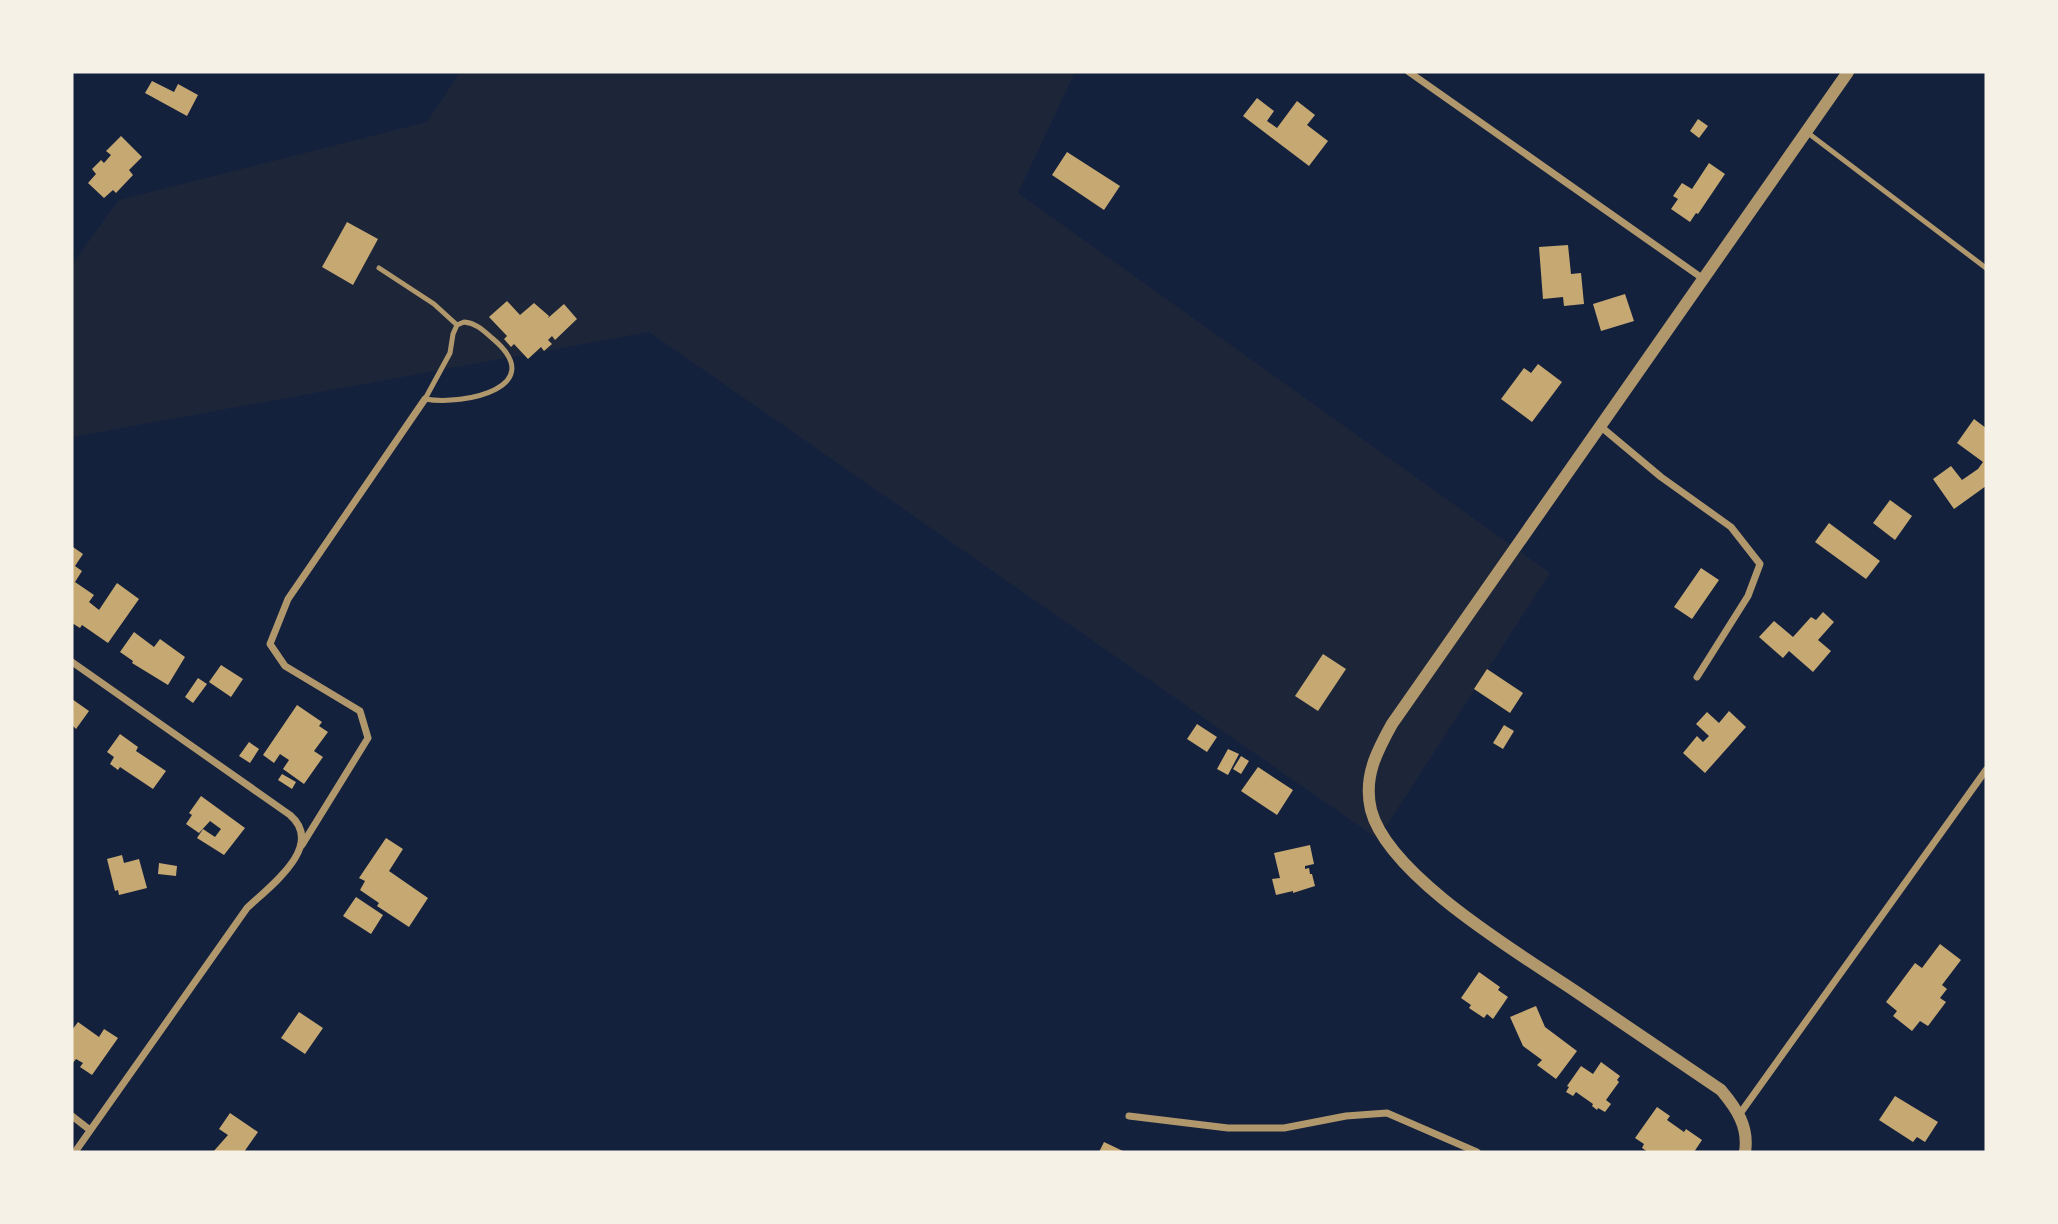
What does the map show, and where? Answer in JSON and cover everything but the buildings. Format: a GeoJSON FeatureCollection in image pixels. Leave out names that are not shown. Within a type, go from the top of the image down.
{"type":"FeatureCollection","features":[{"type":"Feature","properties":{"kind":"street"},"geometry":{"type":"LineString","coordinates":[[1409,72],[1702,278]]}},
{"type":"Feature","properties":{"kind":"street"},"geometry":{"type":"LineString","coordinates":[[1745,1152],[1744,1124],[1734,1105],[1721,1090],[1472,922],[1453,906],[1394,852],[1371,811],[1368,792],[1376,753],[1392,724],[1848,72]]}},
{"type":"Feature","properties":{"kind":"street"},"geometry":{"type":"LineString","coordinates":[[75,1152],[247,908],[283,874],[368,738],[360,711],[285,666],[270,644],[288,598],[425,399]]}},
{"type":"Feature","properties":{"kind":"street"},"geometry":{"type":"LineString","coordinates":[[1600,425],[1661,477],[1731,527],[1760,564],[1748,596],[1697,677]]}},
{"type":"Feature","properties":{"kind":"street"},"geometry":{"type":"LineString","coordinates":[[72,662],[290,815],[300,828],[300,849]]}},
{"type":"Feature","properties":{"kind":"street"},"geometry":{"type":"LineString","coordinates":[[1739,1115],[1986,770]]}},
{"type":"Feature","properties":{"kind":"street"},"geometry":{"type":"LineString","coordinates":[[1129,1116],[1228,1128],[1284,1128],[1346,1116],[1387,1113],[1477,1152]]}},
{"type":"Feature","properties":{"kind":"street"},"geometry":{"type":"LineString","coordinates":[[72,1115],[90,1130]]}},
{"type":"Feature","properties":{"kind":"lane"},"geometry":{"type":"LineString","coordinates":[[1806,131],[1986,268]]}},
{"type":"Feature","properties":{"kind":"lane"},"geometry":{"type":"LineString","coordinates":[[379,268],[434,304],[457,325]]}},
{"type":"Feature","properties":{"kind":"lane"},"geometry":{"type":"LineString","coordinates":[[464,322],[477,326],[503,347],[513,368],[512,374],[502,386],[471,399],[442,402],[425,399],[450,353],[457,325],[464,322]]}},
{"type":"Feature","properties":{"kind":"shaded area"},"geometry":{"type":"Polygon","coordinates":[[[460,72],[1075,72],[1018,193],[1550,573],[1378,839],[649,332],[72,437],[72,264],[119,200],[427,122],[460,72]]]}}]}
